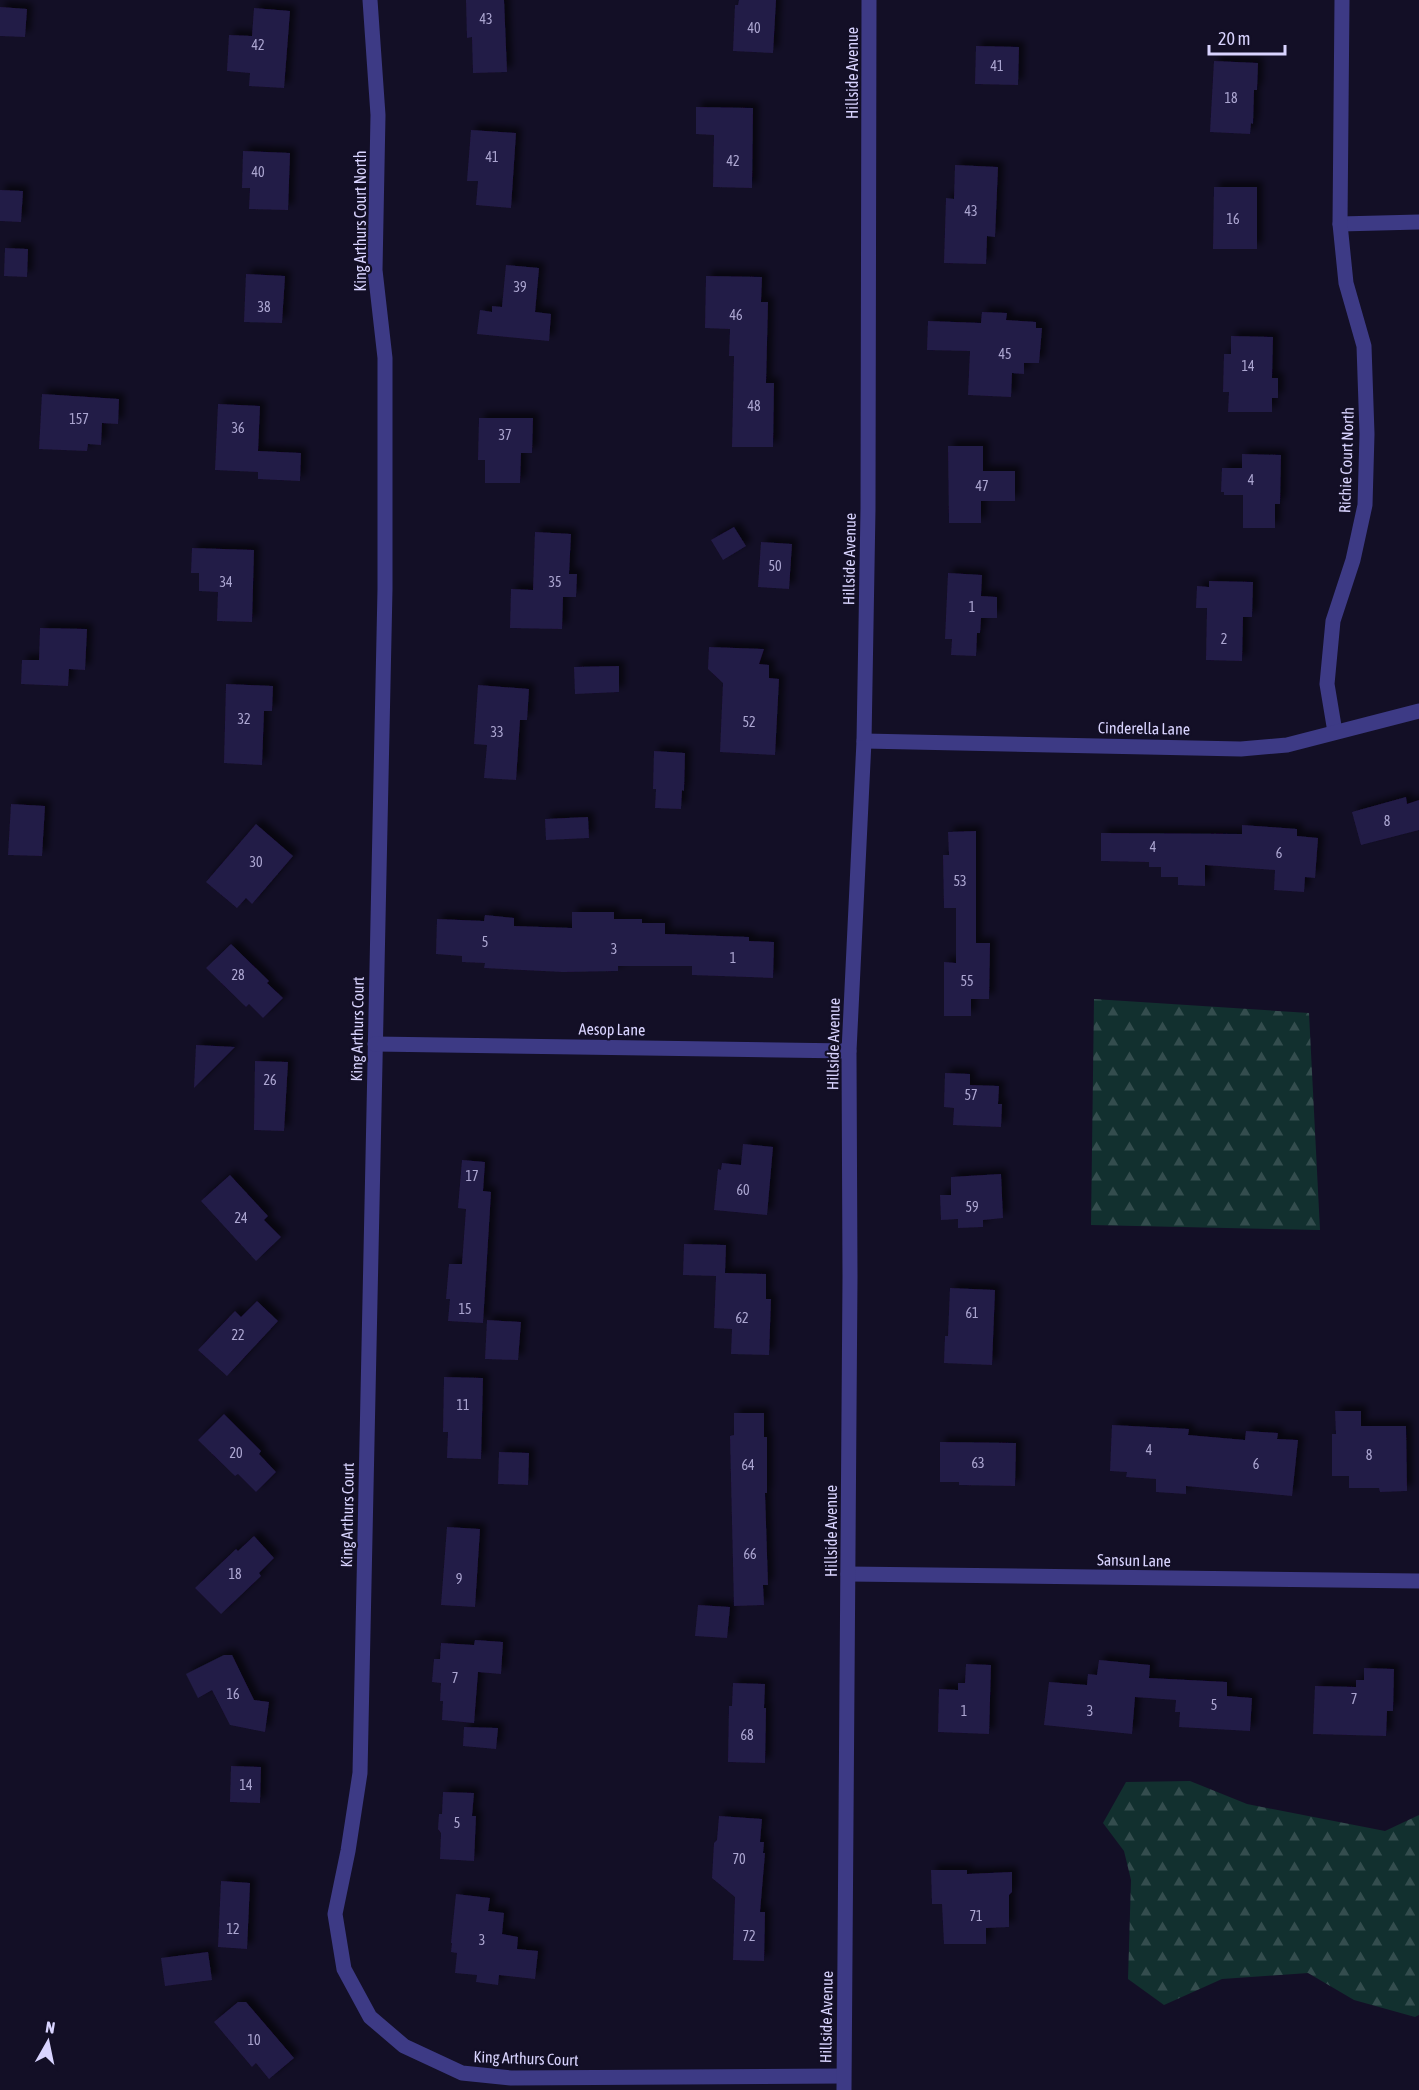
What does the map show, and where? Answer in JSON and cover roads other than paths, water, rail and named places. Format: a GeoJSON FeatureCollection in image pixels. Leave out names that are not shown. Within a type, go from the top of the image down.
{"type":"FeatureCollection","features":[{"type":"Feature","properties":{"kind":"street","name":"King Arthurs Court North"},"geometry":{"type":"LineString","coordinates":[[370,0],[378,116],[375,270],[385,358],[384,514]]}},
{"type":"Feature","properties":{"kind":"street","name":"Hillside Avenue"},"geometry":{"type":"LineString","coordinates":[[843,2083],[848,1574],[849,1051],[864,741],[868,510],[869,0]]}},
{"type":"Feature","properties":{"kind":"street","name":"Richie Court North"},"geometry":{"type":"LineString","coordinates":[[1335,732],[1327,684],[1333,621],[1353,560],[1365,505],[1367,434],[1364,346],[1346,283],[1341,224],[1342,0]]}},
{"type":"Feature","properties":{"kind":"street"},"geometry":{"type":"LineString","coordinates":[[1341,224],[1419,222]]}},
{"type":"Feature","properties":{"kind":"street","name":"King Arthurs Court"},"geometry":{"type":"LineString","coordinates":[[384,514],[385,589],[360,1773],[348,1851],[335,1914],[344,1969],[370,2018],[404,2046],[462,2073],[511,2078],[843,2083]]}},
{"type":"Feature","properties":{"kind":"street","name":"Cinderella Lane"},"geometry":{"type":"LineString","coordinates":[[864,741],[1241,749],[1287,745],[1419,711]]}},
{"type":"Feature","properties":{"kind":"street","name":"Aesop Lane"},"geometry":{"type":"LineString","coordinates":[[375,1044],[849,1051]]}},
{"type":"Feature","properties":{"kind":"street","name":"Sansun Lane"},"geometry":{"type":"LineString","coordinates":[[848,1574],[1419,1581]]}}]}
